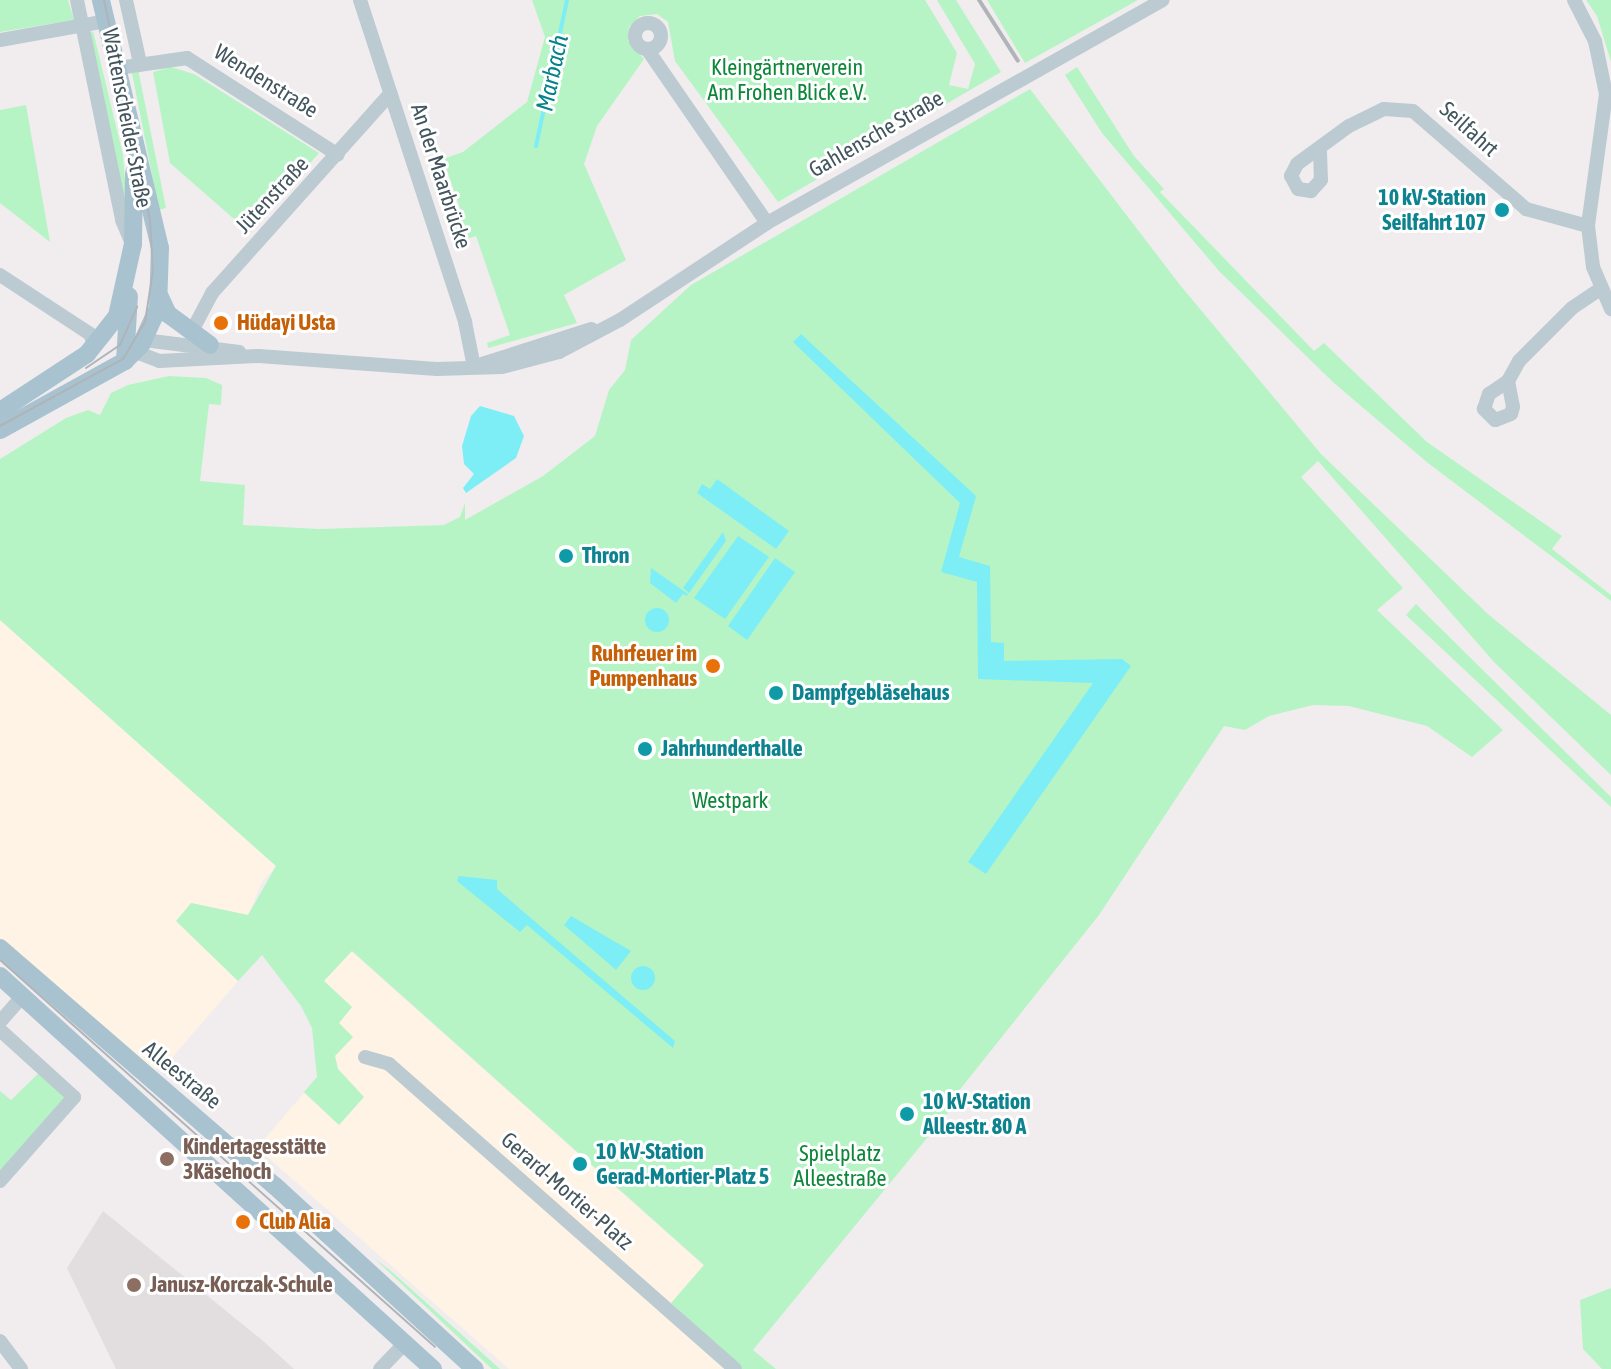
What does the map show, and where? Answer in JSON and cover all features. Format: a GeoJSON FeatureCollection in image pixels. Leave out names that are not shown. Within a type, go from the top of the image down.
{"type":"FeatureCollection","features":[{"type":"Feature","properties":{"kind":"main road","name":"Wattenscheider Straße"},"geometry":{"type":"LineString","coordinates":[[101,0],[160,248],[160,297],[133,348]]}},
{"type":"Feature","properties":{"kind":"main road","name":"Wattenscheider Straße"},"geometry":{"type":"LineString","coordinates":[[0,411],[95,346],[117,316],[133,244],[130,128]]}},
{"type":"Feature","properties":{"kind":"main road","name":"Wattenscheider Straße"},"geometry":{"type":"LineString","coordinates":[[128,274],[133,348]]}},
{"type":"Feature","properties":{"kind":"main road","name":"Gahlensche Straße"},"geometry":{"type":"LineString","coordinates":[[160,297],[168,314],[210,345]]}},
{"type":"Feature","properties":{"kind":"main road","name":"Wattenscheider Straße"},"geometry":{"type":"LineString","coordinates":[[95,346],[133,348]]}},
{"type":"Feature","properties":{"kind":"main road"},"geometry":{"type":"LineString","coordinates":[[0,430],[133,348]]}},
{"type":"Feature","properties":{"kind":"main road","name":"Alleestraße"},"geometry":{"type":"LineString","coordinates":[[0,948],[230,1146],[475,1369]]}},
{"type":"Feature","properties":{"kind":"main road","name":"Alleestraße"},"geometry":{"type":"LineString","coordinates":[[0,976],[433,1369]]}},
{"type":"Feature","properties":{"kind":"street","name":"Wattenscheider Straße"},"geometry":{"type":"LineString","coordinates":[[77,0],[122,220],[133,244]]}},
{"type":"Feature","properties":{"kind":"street","name":"Wattenscheider Straße"},"geometry":{"type":"LineString","coordinates":[[126,0],[140,63]]}},
{"type":"Feature","properties":{"kind":"street","name":"An der Maarbrücke"},"geometry":{"type":"LineString","coordinates":[[360,0],[465,322],[474,367]]}},
{"type":"Feature","properties":{"kind":"street","name":"Gahlensche Straße"},"geometry":{"type":"LineString","coordinates":[[133,348],[210,345],[259,356],[386,367],[474,367],[541,358],[620,320],[767,223],[1163,0]]}},
{"type":"Feature","properties":{"kind":"street"},"geometry":{"type":"LineString","coordinates":[[1574,0],[1595,41],[1606,94],[1588,226],[1600,289],[1611,309]]}},
{"type":"Feature","properties":{"kind":"street"},"geometry":{"type":"LineString","coordinates":[[0,40],[107,21]]}},
{"type":"Feature","properties":{"kind":"street"},"geometry":{"type":"LineString","coordinates":[[647,49],[767,223]]}},
{"type":"Feature","properties":{"kind":"street","name":"Wendenstraße"},"geometry":{"type":"LineString","coordinates":[[118,68],[187,58],[338,155]]}},
{"type":"Feature","properties":{"kind":"street","name":"Jütenstraße"},"geometry":{"type":"LineString","coordinates":[[192,331],[212,293],[391,93]]}},
{"type":"Feature","properties":{"kind":"street","name":"Seilfahrt"},"geometry":{"type":"LineString","coordinates":[[1320,152],[1369,115],[1384,109],[1413,111],[1526,209],[1588,226]]}},
{"type":"Feature","properties":{"kind":"street"},"geometry":{"type":"LineString","coordinates":[[0,275],[90,334],[95,346]]}},
{"type":"Feature","properties":{"kind":"street"},"geometry":{"type":"LineString","coordinates":[[1508,381],[1519,361],[1572,308],[1600,289]]}},
{"type":"Feature","properties":{"kind":"street","name":"Gahlensche Straße"},"geometry":{"type":"LineString","coordinates":[[133,348],[159,361],[259,356]]}},
{"type":"Feature","properties":{"kind":"street"},"geometry":{"type":"LineString","coordinates":[[0,1022],[23,996]]}},
{"type":"Feature","properties":{"kind":"street"},"geometry":{"type":"LineString","coordinates":[[0,1030],[74,1097],[0,1181]]}},
{"type":"Feature","properties":{"kind":"street","name":"Gerard-Mortier-Platz"},"geometry":{"type":"LineString","coordinates":[[365,1057],[389,1064],[735,1369]]}},
{"type":"Feature","properties":{"kind":"street"},"geometry":{"type":"LineString","coordinates":[[0,1341],[17,1367]]}},
{"type":"Feature","properties":{"kind":"street"},"geometry":{"type":"LineString","coordinates":[[380,1369],[405,1343]]}},
{"type":"Feature","properties":{"kind":"shaded area"},"geometry":{"type":"Polygon","coordinates":[[[0,620],[276,866],[262,882],[248,915],[192,903],[176,921],[238,981],[164,1067],[147,1071],[0,942],[0,620]]]}},
{"type":"Feature","properties":{"kind":"shaded area"},"geometry":{"type":"Polygon","coordinates":[[[351,951],[704,1266],[741,1369],[509,1369],[257,1148],[304,1093],[339,1125],[364,1097],[338,1069],[335,1056],[353,1037],[339,1023],[352,1007],[324,981],[351,951]]]}},
{"type":"Feature","properties":{"kind":"shaded area","name":"Janusz-Korczak-Schule"},"geometry":{"type":"Polygon","coordinates":[[[103,1211],[294,1369],[116,1369],[67,1268],[103,1211]]]}},
{"type":"Feature","properties":{"kind":"green space"},"geometry":{"type":"Polygon","coordinates":[[[0,0],[68,0],[74,20],[0,32],[0,0]]]}},
{"type":"Feature","properties":{"kind":"green space","name":"Kleingärtnerverein Am Frohen Blick e.V."},"geometry":{"type":"Polygon","coordinates":[[[532,0],[925,0],[957,53],[949,85],[968,89],[975,64],[937,0],[956,0],[1001,72],[778,202],[675,61],[668,22],[657,14],[640,16],[629,27],[628,41],[644,59],[597,126],[584,164],[626,260],[564,295],[577,323],[488,348],[487,343],[510,335],[476,236],[454,243],[447,220],[462,214],[443,159],[463,152],[527,102],[545,37],[532,0]]]}},
{"type":"Feature","properties":{"kind":"green space"},"geometry":{"type":"Polygon","coordinates":[[[987,0],[1138,0],[1025,63],[987,0]]]}},
{"type":"Feature","properties":{"kind":"green space"},"geometry":{"type":"Polygon","coordinates":[[[1586,0],[1611,0],[1611,62],[1597,16],[1586,0]]]}},
{"type":"Feature","properties":{"kind":"green space"},"geometry":{"type":"Polygon","coordinates":[[[93,31],[123,155],[128,221],[90,34],[93,31]]]}},
{"type":"Feature","properties":{"kind":"green space"},"geometry":{"type":"Polygon","coordinates":[[[171,67],[194,74],[319,153],[250,233],[170,163],[153,72],[171,67]]]}},
{"type":"Feature","properties":{"kind":"green space"},"geometry":{"type":"Polygon","coordinates":[[[1077,67],[1134,156],[1164,189],[1160,192],[1314,351],[1324,343],[1427,442],[1562,536],[1552,549],[1611,595],[1611,601],[1428,463],[1334,383],[1219,271],[1102,133],[1065,75],[1077,67]]]}},
{"type":"Feature","properties":{"kind":"green space"},"geometry":{"type":"Polygon","coordinates":[[[138,69],[166,208],[159,210],[132,73],[138,69]]]}},
{"type":"Feature","properties":{"kind":"green space","name":"Westpark"},"geometry":{"type":"Polygon","coordinates":[[[1030,89],[1180,285],[1321,454],[1489,615],[1611,715],[1611,775],[1494,662],[1318,461],[1301,477],[1403,588],[1377,610],[1503,730],[1472,757],[1427,726],[1349,706],[1313,705],[1269,716],[1245,730],[1224,726],[1099,915],[950,1102],[950,1110],[753,1350],[776,1369],[741,1369],[671,1303],[704,1265],[352,951],[324,981],[352,1007],[339,1023],[353,1037],[335,1056],[338,1069],[364,1097],[339,1125],[304,1092],[317,1077],[312,1028],[301,1006],[262,955],[238,981],[176,921],[191,903],[248,915],[276,866],[0,620],[0,459],[66,418],[88,410],[100,415],[111,393],[128,385],[169,376],[206,378],[222,385],[221,405],[209,404],[200,481],[245,485],[243,525],[319,529],[444,525],[460,517],[465,503],[465,520],[543,476],[595,436],[609,390],[625,370],[631,340],[691,285],[1030,89]]]}},
{"type":"Feature","properties":{"kind":"green space"},"geometry":{"type":"Polygon","coordinates":[[[26,105],[50,242],[0,203],[0,110],[26,105]]]}},
{"type":"Feature","properties":{"kind":"green space"},"geometry":{"type":"Polygon","coordinates":[[[1416,604],[1611,797],[1611,807],[1406,615],[1416,604]]]}},
{"type":"Feature","properties":{"kind":"green space"},"geometry":{"type":"Polygon","coordinates":[[[41,1071],[71,1096],[0,1176],[0,1091],[11,1100],[41,1071]]]}},
{"type":"Feature","properties":{"kind":"green space"},"geometry":{"type":"Polygon","coordinates":[[[374,1258],[392,1272],[500,1369],[492,1369],[374,1258]]]}},
{"type":"Feature","properties":{"kind":"green space"},"geometry":{"type":"Polygon","coordinates":[[[1611,1288],[1611,1369],[1602,1369],[1583,1349],[1580,1300],[1611,1288]]]}},
{"type":"Feature","properties":{"kind":"water"},"geometry":{"type":"Polygon","coordinates":[[[801,334],[976,496],[959,557],[990,566],[991,642],[1004,643],[1004,661],[1122,659],[1131,666],[986,874],[968,862],[1093,683],[978,679],[977,582],[941,572],[960,503],[793,342],[801,334]]]}},
{"type":"Feature","properties":{"kind":"water"},"geometry":{"type":"Polygon","coordinates":[[[480,406],[514,416],[524,436],[516,458],[466,493],[463,488],[474,474],[464,464],[462,446],[471,416],[480,406]]]}},
{"type":"Feature","properties":{"kind":"water"},"geometry":{"type":"Polygon","coordinates":[[[717,479],[789,531],[776,549],[697,493],[702,484],[710,489],[717,479]]]}},
{"type":"Feature","properties":{"kind":"water"},"geometry":{"type":"Polygon","coordinates":[[[723,532],[726,541],[689,593],[683,588],[723,532]]]}},
{"type":"Feature","properties":{"kind":"water"},"geometry":{"type":"Polygon","coordinates":[[[738,536],[769,557],[725,619],[694,598],[738,536]]]}},
{"type":"Feature","properties":{"kind":"water"},"geometry":{"type":"Polygon","coordinates":[[[775,558],[795,572],[747,640],[728,626],[775,558]]]}},
{"type":"Feature","properties":{"kind":"water"},"geometry":{"type":"Polygon","coordinates":[[[651,568],[687,596],[683,594],[676,603],[650,583],[651,568]]]}},
{"type":"Feature","properties":{"kind":"water"},"geometry":{"type":"Polygon","coordinates":[[[657,608],[668,615],[669,620],[662,631],[657,632],[646,625],[645,620],[652,609],[657,608]]]}},
{"type":"Feature","properties":{"kind":"water"},"geometry":{"type":"Polygon","coordinates":[[[459,876],[497,880],[497,889],[675,1041],[673,1048],[527,925],[520,932],[457,881],[459,876]]]}},
{"type":"Feature","properties":{"kind":"water"},"geometry":{"type":"Polygon","coordinates":[[[571,916],[631,951],[616,970],[564,925],[571,916]]]}},
{"type":"Feature","properties":{"kind":"water"},"geometry":{"type":"Polygon","coordinates":[[[643,966],[651,970],[655,978],[651,986],[643,990],[635,986],[631,978],[635,970],[643,966]]]}},
{"type":"Feature","properties":{"kind":"waterway","name":"Marbach"},"geometry":{"type":"LineString","coordinates":[[536,146],[567,0]]}},
{"type":"Feature","properties":{"kind":"tram line"},"geometry":{"type":"LineString","coordinates":[[0,426],[123,359],[145,322],[153,271],[150,220],[104,0]]}},
{"type":"Feature","properties":{"kind":"tram line"},"geometry":{"type":"LineString","coordinates":[[86,368],[120,345],[137,307]]}},
{"type":"Feature","properties":{"kind":"tram line"},"geometry":{"type":"LineString","coordinates":[[0,960],[435,1347]]}},
{"type":"Feature","properties":{"kind":"railway"},"geometry":{"type":"LineString","coordinates":[[979,0],[1018,61]]}},
{"type":"Feature","properties":{"kind":"place","name":"10 kV-Station Seilfahrt 107"},"geometry":{"type":"Point","coordinates":[1502,210]}},
{"type":"Feature","properties":{"kind":"place","name":"Hüdayi Usta"},"geometry":{"type":"Point","coordinates":[221,323]}},
{"type":"Feature","properties":{"kind":"place","name":"Thron"},"geometry":{"type":"Point","coordinates":[566,556]}},
{"type":"Feature","properties":{"kind":"place","name":"Ruhrfeuer im Pumpenhaus"},"geometry":{"type":"Point","coordinates":[713,666]}},
{"type":"Feature","properties":{"kind":"place","name":"Dampfgebläsehaus"},"geometry":{"type":"Point","coordinates":[776,693]}},
{"type":"Feature","properties":{"kind":"place","name":"Jahrhunderthalle"},"geometry":{"type":"Point","coordinates":[645,749]}},
{"type":"Feature","properties":{"kind":"place","name":"10 kV-Station Alleestr. 80 A"},"geometry":{"type":"Point","coordinates":[907,1114]}},
{"type":"Feature","properties":{"kind":"place","name":"Kindertagesstätte 3Käsehoch"},"geometry":{"type":"Point","coordinates":[167,1159]}},
{"type":"Feature","properties":{"kind":"place","name":"10 kV-Station Gerad-Mortier-Platz 5"},"geometry":{"type":"Point","coordinates":[580,1164]}},
{"type":"Feature","properties":{"kind":"place","name":"Club Alia"},"geometry":{"type":"Point","coordinates":[243,1222]}},
{"type":"Feature","properties":{"kind":"place","name":"Janusz-Korczak-Schule"},"geometry":{"type":"Point","coordinates":[134,1285]}},
{"type":"Feature","properties":{"kind":"park label","name":"Spielplatz Alleestraße"},"geometry":{"type":"Point","coordinates":[840,1166]}}]}
